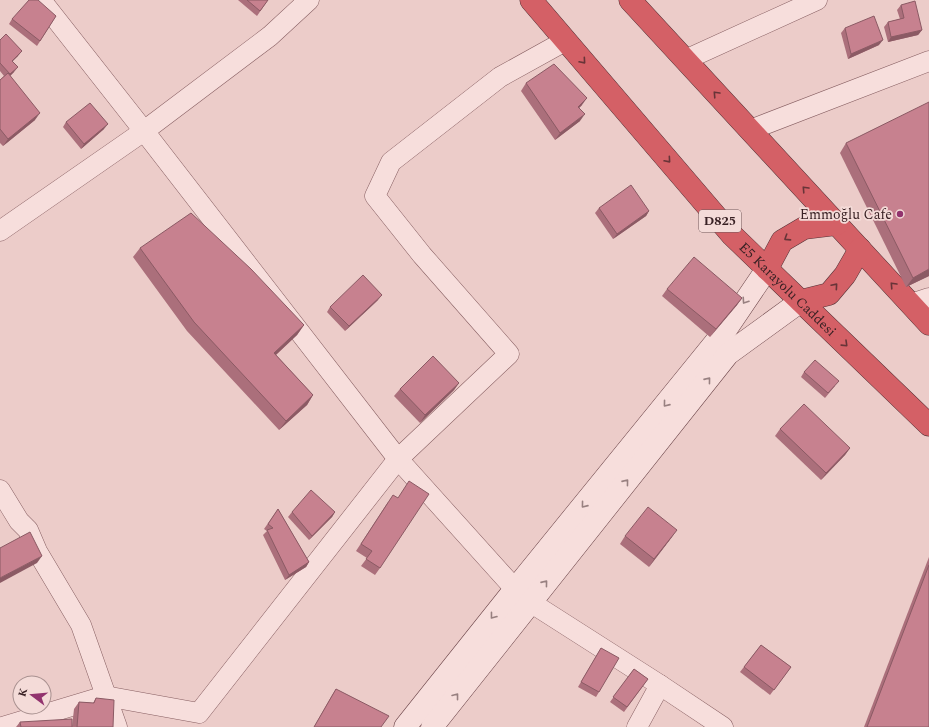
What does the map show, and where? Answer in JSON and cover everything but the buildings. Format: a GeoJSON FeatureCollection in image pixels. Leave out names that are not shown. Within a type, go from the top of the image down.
{"type":"FeatureCollection","features":[{"type":"Feature","properties":{"kind":"highway","name":"E5 Karayolu Caddesi"},"geometry":{"type":"LineString","coordinates":[[531,0],[732,235],[929,425]]}},
{"type":"Feature","properties":{"kind":"highway"},"geometry":{"type":"LineString","coordinates":[[630,0],[860,249],[920,301],[929,324]]}},
{"type":"Feature","properties":{"kind":"highway"},"geometry":{"type":"LineString","coordinates":[[767,269],[782,241],[804,228],[837,224]]}},
{"type":"Feature","properties":{"kind":"highway"},"geometry":{"type":"LineString","coordinates":[[801,301],[828,294],[845,275],[860,249]]}},
{"type":"Feature","properties":{"kind":"street"},"geometry":{"type":"LineString","coordinates":[[41,0],[144,130],[398,460],[522,596],[660,684],[723,727]]}},
{"type":"Feature","properties":{"kind":"street"},"geometry":{"type":"LineString","coordinates":[[2,225],[144,130],[270,36],[309,0]]}},
{"type":"Feature","properties":{"kind":"street"},"geometry":{"type":"LineString","coordinates":[[685,60],[817,0]]}},
{"type":"Feature","properties":{"kind":"street"},"geometry":{"type":"LineString","coordinates":[[2,727],[105,696],[199,713],[398,460],[509,354],[422,255],[375,196],[391,162],[500,76],[565,41]]}},
{"type":"Feature","properties":{"kind":"street"},"geometry":{"type":"LineString","coordinates":[[750,130],[929,61]]}},
{"type":"Feature","properties":{"kind":"street"},"geometry":{"type":"LineString","coordinates":[[432,727],[522,596],[728,328],[767,269]]}},
{"type":"Feature","properties":{"kind":"street"},"geometry":{"type":"LineString","coordinates":[[405,727],[522,596],[728,354],[801,301]]}},
{"type":"Feature","properties":{"kind":"street"},"geometry":{"type":"LineString","coordinates":[[0,490],[19,521],[28,530],[36,551],[81,625],[117,727]]}},
{"type":"Feature","properties":{"kind":"street"},"geometry":{"type":"LineString","coordinates":[[637,727],[660,684]]}},
{"type":"Feature","properties":{"kind":"place","name":"Emmoğlu Cafe"},"geometry":{"type":"Point","coordinates":[900,214]}}]}
